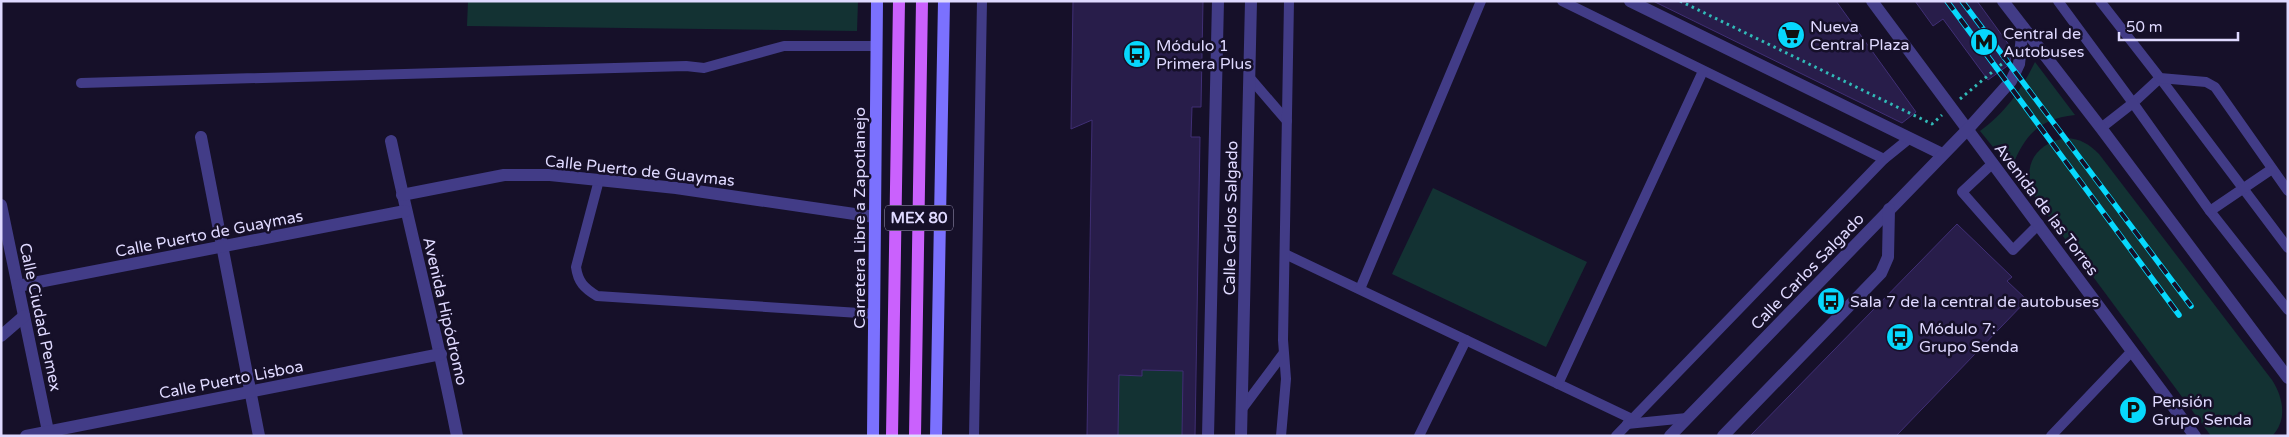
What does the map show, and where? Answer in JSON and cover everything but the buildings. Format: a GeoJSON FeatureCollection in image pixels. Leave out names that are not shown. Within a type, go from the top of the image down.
{"type":"FeatureCollection","features":[{"type":"Feature","properties":{"kind":"main road","name":"Carretera Libre a Zapotlanejo"},"geometry":{"type":"LineString","coordinates":[[872,436],[875,314],[877,1]]}},
{"type":"Feature","properties":{"kind":"main road","name":"MEX 80"},"geometry":{"type":"LineString","coordinates":[[892,436],[899,1]]}},
{"type":"Feature","properties":{"kind":"main road","name":"MEX 80"},"geometry":{"type":"LineString","coordinates":[[915,436],[922,1]]}},
{"type":"Feature","properties":{"kind":"main road"},"geometry":{"type":"LineString","coordinates":[[936,436],[944,1]]}},
{"type":"Feature","properties":{"kind":"street"},"geometry":{"type":"LineString","coordinates":[[1208,436],[1218,1]]}},
{"type":"Feature","properties":{"kind":"street","name":"Calle Carlos Salgado"},"geometry":{"type":"LineString","coordinates":[[1241,436],[1252,1]]}},
{"type":"Feature","properties":{"kind":"street"},"geometry":{"type":"LineString","coordinates":[[1630,1],[1942,154]]}},
{"type":"Feature","properties":{"kind":"street","name":"Avenida de las Torres"},"geometry":{"type":"LineString","coordinates":[[1872,1],[2195,436]]}},
{"type":"Feature","properties":{"kind":"street"},"geometry":{"type":"LineString","coordinates":[[2003,1],[2102,128],[2288,378]]}},
{"type":"Feature","properties":{"kind":"street","name":"Calle Carlos Salgado"},"geometry":{"type":"LineString","coordinates":[[1670,436],[1968,129],[2010,80],[2019,64],[2023,27]]}},
{"type":"Feature","properties":{"kind":"street"},"geometry":{"type":"LineString","coordinates":[[201,137],[259,436]]}},
{"type":"Feature","properties":{"kind":"street","name":"Avenida Hipódromo"},"geometry":{"type":"LineString","coordinates":[[391,141],[405,211],[441,354],[457,436]]}},
{"type":"Feature","properties":{"kind":"street","name":"Calle Puerto de Guaymas"},"geometry":{"type":"LineString","coordinates":[[402,195],[504,175],[550,175],[875,217]]}},
{"type":"Feature","properties":{"kind":"street","name":"Calle Ciudad Pemex"},"geometry":{"type":"LineString","coordinates":[[1,205],[48,434]]}},
{"type":"Feature","properties":{"kind":"street"},"geometry":{"type":"LineString","coordinates":[[1723,436],[1881,273],[1888,258],[1890,209]]}},
{"type":"Feature","properties":{"kind":"street","name":"Calle Puerto de Guaymas"},"geometry":{"type":"LineString","coordinates":[[18,286],[405,211]]}},
{"type":"Feature","properties":{"kind":"street"},"geometry":{"type":"LineString","coordinates":[[1,336],[24,316]]}},
{"type":"Feature","properties":{"kind":"street","name":"Calle Puerto Lisboa"},"geometry":{"type":"LineString","coordinates":[[26,436],[48,434],[251,391],[441,354]]}},
{"type":"Feature","properties":{"kind":"lane"},"geometry":{"type":"LineString","coordinates":[[974,436],[982,1]]}},
{"type":"Feature","properties":{"kind":"lane"},"geometry":{"type":"LineString","coordinates":[[1282,436],[1286,378],[1283,354],[1289,1]]}},
{"type":"Feature","properties":{"kind":"lane"},"geometry":{"type":"LineString","coordinates":[[1360,289],[1481,1]]}},
{"type":"Feature","properties":{"kind":"lane"},"geometry":{"type":"LineString","coordinates":[[1562,1],[1703,72],[1884,159]]}},
{"type":"Feature","properties":{"kind":"lane"},"geometry":{"type":"LineString","coordinates":[[2058,1],[2210,211],[2288,310]]}},
{"type":"Feature","properties":{"kind":"lane"},"geometry":{"type":"LineString","coordinates":[[2100,1],[2288,248]]}},
{"type":"Feature","properties":{"kind":"lane"},"geometry":{"type":"LineString","coordinates":[[81,83],[686,66],[704,68],[784,46],[876,46]]}},
{"type":"Feature","properties":{"kind":"lane"},"geometry":{"type":"LineString","coordinates":[[1558,384],[1703,72]]}},
{"type":"Feature","properties":{"kind":"lane"},"geometry":{"type":"LineString","coordinates":[[1250,78],[1287,121]]}},
{"type":"Feature","properties":{"kind":"lane"},"geometry":{"type":"LineString","coordinates":[[2102,128],[2133,104],[2160,78]]}},
{"type":"Feature","properties":{"kind":"lane"},"geometry":{"type":"LineString","coordinates":[[2160,78],[2212,84],[2288,191]]}},
{"type":"Feature","properties":{"kind":"lane"},"geometry":{"type":"LineString","coordinates":[[1616,436],[1884,159],[1910,138]]}},
{"type":"Feature","properties":{"kind":"lane"},"geometry":{"type":"LineString","coordinates":[[1993,163],[1962,192],[2013,250],[2039,224]]}},
{"type":"Feature","properties":{"kind":"lane"},"geometry":{"type":"LineString","coordinates":[[2210,211],[2272,169]]}},
{"type":"Feature","properties":{"kind":"lane"},"geometry":{"type":"LineString","coordinates":[[599,180],[576,266],[578,280],[586,289],[597,296],[875,314]]}},
{"type":"Feature","properties":{"kind":"lane"},"geometry":{"type":"LineString","coordinates":[[1285,254],[1558,384],[1629,422],[1688,418]]}},
{"type":"Feature","properties":{"kind":"lane"},"geometry":{"type":"LineString","coordinates":[[1419,436],[1466,340]]}},
{"type":"Feature","properties":{"kind":"lane"},"geometry":{"type":"LineString","coordinates":[[2051,436],[2132,351]]}},
{"type":"Feature","properties":{"kind":"lane"},"geometry":{"type":"LineString","coordinates":[[1242,409],[1283,354]]}},
{"type":"Feature","properties":{"kind":"path"},"geometry":{"type":"LineString","coordinates":[[1680,1],[1932,124],[2021,48]]}},
{"type":"Feature","properties":{"kind":"green space"},"geometry":{"type":"Polygon","coordinates":[[[468,1],[858,1],[857,31],[467,26],[468,1]]]}},
{"type":"Feature","properties":{"kind":"green space"},"geometry":{"type":"Polygon","coordinates":[[[2035,62],[2075,115],[2051,120],[2034,131],[2022,147],[2011,169],[1980,131],[1998,116],[2012,100],[2035,62]]]}},
{"type":"Feature","properties":{"kind":"green space"},"geometry":{"type":"Polygon","coordinates":[[[2066,138],[2084,143],[2092,147],[2099,154],[2272,380],[2281,401],[2282,416],[2277,430],[2272,436],[2211,436],[2037,201],[2030,179],[2032,160],[2037,152],[2045,146],[2066,138]]]}},
{"type":"Feature","properties":{"kind":"green space"},"geometry":{"type":"Polygon","coordinates":[[[1433,188],[1587,262],[1546,347],[1392,274],[1433,188]]]}},
{"type":"Feature","properties":{"kind":"green space"},"geometry":{"type":"Polygon","coordinates":[[[1142,370],[1183,371],[1182,436],[1118,436],[1116,375],[1142,376],[1142,370]]]}},
{"type":"Feature","properties":{"kind":"railway"},"geometry":{"type":"LineString","coordinates":[[1947,1],[2179,315]]}},
{"type":"Feature","properties":{"kind":"railway"},"geometry":{"type":"LineString","coordinates":[[1962,1],[2191,306]]}},
{"type":"Feature","properties":{"kind":"place","name":"Nueva Central Plaza"},"geometry":{"type":"Point","coordinates":[1791,35]}},
{"type":"Feature","properties":{"kind":"place","name":"Central de Autobuses"},"geometry":{"type":"Point","coordinates":[1984,42]}},
{"type":"Feature","properties":{"kind":"place","name":"Módulo 1 Primera Plus"},"geometry":{"type":"Point","coordinates":[1137,54]}},
{"type":"Feature","properties":{"kind":"place","name":"Sala 7 de la central de autobuses"},"geometry":{"type":"Point","coordinates":[1831,301]}},
{"type":"Feature","properties":{"kind":"place","name":"Módulo 7: Grupo Senda"},"geometry":{"type":"Point","coordinates":[1900,337]}},
{"type":"Feature","properties":{"kind":"place","name":"Pensión Grupo Senda"},"geometry":{"type":"Point","coordinates":[2133,410]}}]}
